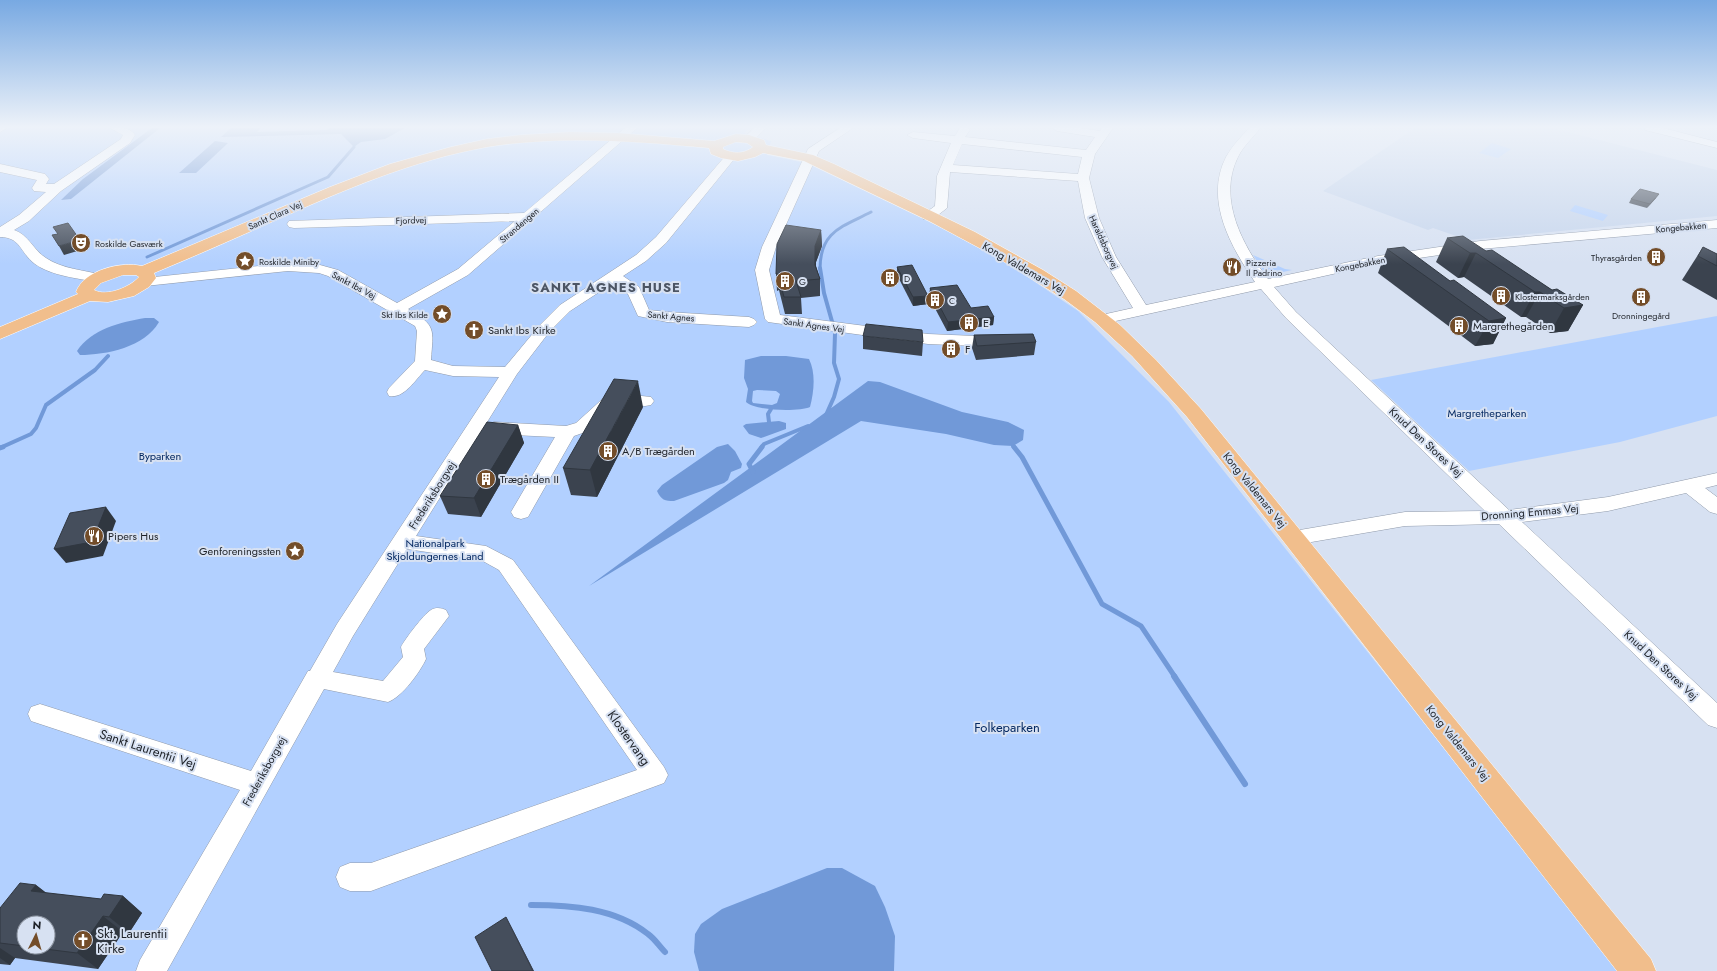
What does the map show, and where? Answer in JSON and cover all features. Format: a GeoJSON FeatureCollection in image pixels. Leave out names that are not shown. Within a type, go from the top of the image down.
{"type":"FeatureCollection","features":[{"type":"Feature","properties":{"kind":"main road","name":"Sankt Clara Vej"},"geometry":{"type":"LineString","coordinates":[[89,295],[97,297],[118,295],[134,289],[145,277],[353,181],[375,173]]}},
{"type":"Feature","properties":{"kind":"main road","name":"Kong Valdemars Vej"},"geometry":{"type":"LineString","coordinates":[[843,173],[1020,263],[1056,286],[1102,319],[1147,359],[1194,413],[1640,971]]}},
{"type":"Feature","properties":{"kind":"main road"},"geometry":{"type":"LineString","coordinates":[[0,334],[89,295],[86,292],[86,288],[97,278],[123,270],[145,277]]}},
{"type":"Feature","properties":{"kind":"street"},"geometry":{"type":"LineString","coordinates":[[24,173],[41,177],[43,179],[38,188],[57,188]]}},
{"type":"Feature","properties":{"kind":"street"},"geometry":{"type":"LineString","coordinates":[[1,233],[24,218],[57,188],[78,173]]}},
{"type":"Feature","properties":{"kind":"street","name":"Strandengen"},"geometry":{"type":"LineString","coordinates":[[398,309],[463,272],[579,173]]}},
{"type":"Feature","properties":{"kind":"street","name":"Frederiksborgvej"},"geometry":{"type":"LineString","coordinates":[[151,971],[344,630],[403,541],[510,372],[545,328],[565,308],[641,258],[661,240],[708,173]]}},
{"type":"Feature","properties":{"kind":"street","name":"Sankt Agnes Vej"},"geometry":{"type":"LineString","coordinates":[[801,173],[769,247],[762,268],[773,319],[928,339],[1015,342]]}},
{"type":"Feature","properties":{"kind":"street"},"geometry":{"type":"LineString","coordinates":[[928,216],[941,208],[942,184],[945,173]]}},
{"type":"Feature","properties":{"kind":"street"},"geometry":{"type":"LineString","coordinates":[[1019,173],[1083,178]]}},
{"type":"Feature","properties":{"kind":"street","name":"Haraldsborgvej"},"geometry":{"type":"LineString","coordinates":[[1084,173],[1083,178],[1092,218],[1109,257],[1141,309]]}},
{"type":"Feature","properties":{"kind":"street","name":"Knud Den Stores Vej"},"geometry":{"type":"LineString","coordinates":[[1228,173],[1225,199],[1226,215],[1244,256],[1262,283],[1291,315],[1717,718]]}},
{"type":"Feature","properties":{"kind":"street","name":"Fjordvej"},"geometry":{"type":"LineString","coordinates":[[294,224],[528,217]]}},
{"type":"Feature","properties":{"kind":"street","name":"Kongebakken"},"geometry":{"type":"LineString","coordinates":[[1102,319],[1262,283],[1378,260],[1480,245],[1717,224]]}},
{"type":"Feature","properties":{"kind":"street"},"geometry":{"type":"LineString","coordinates":[[1,233],[11,233],[19,236],[40,260],[54,267],[97,278]]}},
{"type":"Feature","properties":{"kind":"street","name":"Sankt Ibs Vej"},"geometry":{"type":"LineString","coordinates":[[145,277],[288,267],[307,268],[333,273],[421,323],[425,331],[423,362]]}},
{"type":"Feature","properties":{"kind":"street","name":"Sankt Agnes"},"geometry":{"type":"LineString","coordinates":[[613,277],[632,287],[637,293],[643,313],[667,317],[749,322]]}},
{"type":"Feature","properties":{"kind":"street"},"geometry":{"type":"LineString","coordinates":[[395,392],[423,362],[434,368],[442,369],[510,372]]}},
{"type":"Feature","properties":{"kind":"street"},"geometry":{"type":"LineString","coordinates":[[475,427],[567,432],[582,427],[614,398],[645,401]]}},
{"type":"Feature","properties":{"kind":"street"},"geometry":{"type":"LineString","coordinates":[[521,512],[567,432]]}},
{"type":"Feature","properties":{"kind":"street","name":"Dronning Emmas Vej"},"geometry":{"type":"LineString","coordinates":[[1294,538],[1405,519],[1505,517],[1608,504],[1717,479]]}},
{"type":"Feature","properties":{"kind":"street"},"geometry":{"type":"LineString","coordinates":[[1690,486],[1717,507]]}},
{"type":"Feature","properties":{"kind":"street","name":"Klostervang"},"geometry":{"type":"LineString","coordinates":[[350,877],[371,877],[655,775],[506,565],[486,553],[403,541]]}},
{"type":"Feature","properties":{"kind":"street"},"geometry":{"type":"LineString","coordinates":[[316,678],[388,692],[415,659],[412,647],[438,616]]}},
{"type":"Feature","properties":{"kind":"street","name":"Sankt Laurentii Vej"},"geometry":{"type":"LineString","coordinates":[[40,714],[257,784]]}},
{"type":"Feature","properties":{"kind":"shaded area"},"geometry":{"type":"Polygon","coordinates":[[[91,173],[103,173],[71,199],[61,200],[91,173]]]}},
{"type":"Feature","properties":{"kind":"shaded area"},"geometry":{"type":"Polygon","coordinates":[[[1349,173],[1717,173],[1717,216],[1468,240],[1433,228],[1428,230],[1323,191],[1349,173]]]}},
{"type":"Feature","properties":{"kind":"shaded area"},"geometry":{"type":"Polygon","coordinates":[[[145,318],[154,318],[159,322],[153,331],[135,343],[113,351],[90,355],[80,355],[77,351],[83,343],[98,332],[117,324],[145,318]]]}},
{"type":"Feature","properties":{"kind":"shaded area"},"geometry":{"type":"Polygon","coordinates":[[[761,356],[786,356],[809,359],[813,370],[814,383],[810,407],[797,410],[777,410],[758,407],[746,402],[748,389],[744,378],[745,360],[761,356]],[[753,391],[752,401],[753,403],[772,405],[777,403],[780,394],[776,391],[753,391]]]}},
{"type":"Feature","properties":{"kind":"shaded area"},"geometry":{"type":"Polygon","coordinates":[[[868,381],[880,382],[962,412],[1008,422],[1024,430],[1023,440],[1013,446],[994,445],[946,434],[861,421],[589,586],[868,381]]]}},
{"type":"Feature","properties":{"kind":"shaded area"},"geometry":{"type":"Polygon","coordinates":[[[779,421],[786,423],[786,429],[761,438],[749,434],[743,426],[746,424],[779,421]]]}},
{"type":"Feature","properties":{"kind":"shaded area"},"geometry":{"type":"Polygon","coordinates":[[[728,444],[735,451],[742,464],[741,468],[731,472],[728,480],[724,483],[674,501],[666,500],[660,496],[657,491],[662,485],[717,447],[728,444]]]}},
{"type":"Feature","properties":{"kind":"shaded area"},"geometry":{"type":"Polygon","coordinates":[[[827,868],[842,868],[875,886],[885,907],[895,936],[894,971],[699,971],[694,952],[695,934],[701,924],[722,909],[827,868]]]}},
{"type":"Feature","properties":{"kind":"green space","name":"Nationalpark Skjoldungernes Land"},"geometry":{"type":"Polygon","coordinates":[[[0,173],[828,173],[986,249],[1078,311],[1169,402],[1621,971],[0,971],[0,173]]]}},
{"type":"Feature","properties":{"kind":"green space"},"geometry":{"type":"Polygon","coordinates":[[[1575,205],[1608,215],[1603,221],[1570,211],[1575,205]]]}},
{"type":"Feature","properties":{"kind":"green space"},"geometry":{"type":"Polygon","coordinates":[[[1253,255],[1285,269],[1292,270],[1274,274],[1264,272],[1253,255]]]}},
{"type":"Feature","properties":{"kind":"green space","name":"Margretheparken"},"geometry":{"type":"Polygon","coordinates":[[[1717,316],[1717,416],[1620,442],[1469,471],[1371,380],[1717,316]]]}},
{"type":"Feature","properties":{"kind":"building"},"geometry":{"type":"Polygon","coordinates":[[[1640,189],[1659,194],[1650,204],[1631,199],[1640,189]]]}},
{"type":"Feature","properties":{"kind":"building"},"geometry":{"type":"Polygon","coordinates":[[[68,223],[80,240],[59,246],[52,235],[58,234],[53,227],[68,223]]]}},
{"type":"Feature","properties":{"kind":"building"},"geometry":{"type":"Polygon","coordinates":[[[786,225],[821,230],[815,246],[815,265],[820,279],[796,281],[801,297],[784,297],[778,274],[776,274],[777,244],[786,225]]]}},
{"type":"Feature","properties":{"kind":"building"},"geometry":{"type":"Polygon","coordinates":[[[1463,236],[1486,251],[1492,250],[1552,290],[1557,289],[1583,305],[1564,308],[1540,292],[1535,292],[1476,253],[1470,253],[1447,238],[1463,236]]]}},
{"type":"Feature","properties":{"kind":"building"},"geometry":{"type":"Polygon","coordinates":[[[1404,247],[1450,281],[1454,280],[1506,318],[1489,321],[1387,249],[1404,247]]]}},
{"type":"Feature","properties":{"kind":"building"},"geometry":{"type":"Polygon","coordinates":[[[1703,247],[1717,254],[1717,266],[1698,256],[1703,247]]]}},
{"type":"Feature","properties":{"kind":"building"},"geometry":{"type":"Polygon","coordinates":[[[912,265],[928,296],[913,297],[897,267],[912,265]]]}},
{"type":"Feature","properties":{"kind":"building"},"geometry":{"type":"Polygon","coordinates":[[[957,285],[971,308],[988,306],[994,317],[948,322],[930,288],[957,285]]]}},
{"type":"Feature","properties":{"kind":"building"},"geometry":{"type":"Polygon","coordinates":[[[866,324],[922,330],[923,342],[863,336],[866,324]]]}},
{"type":"Feature","properties":{"kind":"building"},"geometry":{"type":"Polygon","coordinates":[[[1033,334],[1036,342],[977,346],[974,335],[1033,334]]]}},
{"type":"Feature","properties":{"kind":"building"},"geometry":{"type":"Polygon","coordinates":[[[614,379],[638,381],[590,470],[563,468],[614,379]]]}},
{"type":"Feature","properties":{"kind":"building"},"geometry":{"type":"Polygon","coordinates":[[[487,422],[518,425],[474,498],[440,496],[487,422]]]}},
{"type":"Feature","properties":{"kind":"building"},"geometry":{"type":"Polygon","coordinates":[[[106,507],[92,542],[54,549],[70,513],[106,507]]]}},
{"type":"Feature","properties":{"kind":"building"},"geometry":{"type":"Polygon","coordinates":[[[20,883],[36,885],[31,891],[101,899],[104,894],[123,896],[109,917],[103,916],[77,953],[56,950],[56,915],[16,915],[16,945],[0,943],[0,908],[20,883]]]}},
{"type":"Feature","properties":{"kind":"building"},"geometry":{"type":"Polygon","coordinates":[[[506,917],[533,971],[492,971],[475,937],[506,917]]]}},
{"type":"Feature","properties":{"kind":"waterway"},"geometry":{"type":"LineString","coordinates":[[147,257],[328,177],[331,173]]}},
{"type":"Feature","properties":{"kind":"waterway"},"geometry":{"type":"LineString","coordinates":[[820,268],[821,256],[828,238],[842,227],[871,212]]}},
{"type":"Feature","properties":{"kind":"waterway"},"geometry":{"type":"LineString","coordinates":[[820,268],[824,293],[833,325]]}},
{"type":"Feature","properties":{"kind":"waterway"},"geometry":{"type":"LineString","coordinates":[[826,415],[834,397],[839,379],[834,363],[835,334]]}},
{"type":"Feature","properties":{"kind":"waterway"},"geometry":{"type":"LineString","coordinates":[[3,447],[0,448],[31,434],[36,428],[46,405],[95,370],[108,356]]}},
{"type":"Feature","properties":{"kind":"waterway"},"geometry":{"type":"LineString","coordinates":[[769,422],[768,414],[771,409]]}},
{"type":"Feature","properties":{"kind":"waterway"},"geometry":{"type":"LineString","coordinates":[[761,448],[764,444],[808,426]]}},
{"type":"Feature","properties":{"kind":"waterway"},"geometry":{"type":"LineString","coordinates":[[753,472],[749,464],[762,447]]}},
{"type":"Feature","properties":{"kind":"waterway"},"geometry":{"type":"LineString","coordinates":[[1014,447],[1022,457],[1102,604],[1141,626],[1175,677]]}},
{"type":"Feature","properties":{"kind":"waterway"},"geometry":{"type":"LineString","coordinates":[[1174,676],[1245,784]]}},
{"type":"Feature","properties":{"kind":"waterway"},"geometry":{"type":"LineString","coordinates":[[531,905],[577,907],[607,913],[635,925],[655,940],[665,952]]}},
{"type":"Feature","properties":{"kind":"place","name":"Roskilde Gasværk"},"geometry":{"type":"Point","coordinates":[81,243]}},
{"type":"Feature","properties":{"kind":"place","name":"Thyrasgården"},"geometry":{"type":"Point","coordinates":[1656,257]}},
{"type":"Feature","properties":{"kind":"place","name":"Roskilde Miniby"},"geometry":{"type":"Point","coordinates":[245,261]}},
{"type":"Feature","properties":{"kind":"place","name":"Pizzeria Il Padrino"},"geometry":{"type":"Point","coordinates":[1232,267]}},
{"type":"Feature","properties":{"kind":"place","name":"D"},"geometry":{"type":"Point","coordinates":[890,278]}},
{"type":"Feature","properties":{"kind":"place","name":"G"},"geometry":{"type":"Point","coordinates":[785,281]}},
{"type":"Feature","properties":{"kind":"place","name":"Klostermarksgården"},"geometry":{"type":"Point","coordinates":[1501,296]}},
{"type":"Feature","properties":{"kind":"place","name":"Dronningegård"},"geometry":{"type":"Point","coordinates":[1641,297]}},
{"type":"Feature","properties":{"kind":"place","name":"C"},"geometry":{"type":"Point","coordinates":[935,300]}},
{"type":"Feature","properties":{"kind":"place","name":"Skt Ibs Kilde"},"geometry":{"type":"Point","coordinates":[442,314]}},
{"type":"Feature","properties":{"kind":"place","name":"E"},"geometry":{"type":"Point","coordinates":[969,323]}},
{"type":"Feature","properties":{"kind":"place","name":"Margrethegården"},"geometry":{"type":"Point","coordinates":[1459,326]}},
{"type":"Feature","properties":{"kind":"place","name":"Sankt Ibs Kirke"},"geometry":{"type":"Point","coordinates":[474,330]}},
{"type":"Feature","properties":{"kind":"place","name":"F"},"geometry":{"type":"Point","coordinates":[951,349]}},
{"type":"Feature","properties":{"kind":"place","name":"A/B Trægården"},"geometry":{"type":"Point","coordinates":[608,451]}},
{"type":"Feature","properties":{"kind":"place","name":"Trægården II"},"geometry":{"type":"Point","coordinates":[486,479]}},
{"type":"Feature","properties":{"kind":"place","name":"Pipers Hus"},"geometry":{"type":"Point","coordinates":[94,536]}},
{"type":"Feature","properties":{"kind":"place","name":"Genforeningssten"},"geometry":{"type":"Point","coordinates":[295,551]}},
{"type":"Feature","properties":{"kind":"place","name":"Skt. Laurentii Kirke"},"geometry":{"type":"Point","coordinates":[83,940]}},
{"type":"Feature","properties":{"kind":"district","name":"SANKT AGNES HUSE"},"geometry":{"type":"Point","coordinates":[606,287]}},
{"type":"Feature","properties":{"kind":"park label","name":"Byparken"},"geometry":{"type":"Point","coordinates":[160,456]}},
{"type":"Feature","properties":{"kind":"park label","name":"Folkeparken"},"geometry":{"type":"Point","coordinates":[1007,727]}}]}
